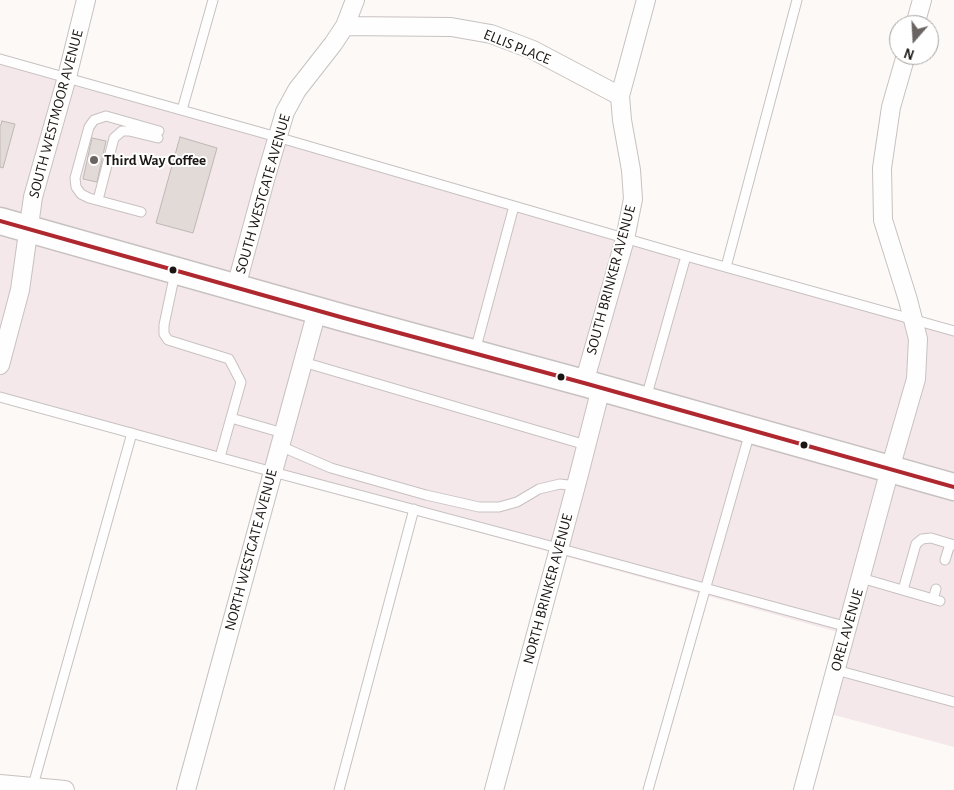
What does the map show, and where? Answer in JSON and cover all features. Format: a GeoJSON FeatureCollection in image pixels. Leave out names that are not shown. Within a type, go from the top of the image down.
{"type":"FeatureCollection","features":[{"type":"Feature","properties":{"kind":"main road"},"geometry":{"type":"LineString","coordinates":[[0,221],[317,311],[593,385],[954,487]]}},
{"type":"Feature","properties":{"kind":"street","name":"SOUTH WESTMOOR AVENUE"},"geometry":{"type":"LineString","coordinates":[[0,365],[20,290],[33,197],[86,0]]}},
{"type":"Feature","properties":{"kind":"street","name":"SOUTH WESTGATE AVENUE"},"geometry":{"type":"LineString","coordinates":[[236,287],[285,112],[297,90],[345,26],[355,0]]}},
{"type":"Feature","properties":{"kind":"street","name":"SOUTH BRINKER AVENUE"},"geometry":{"type":"LineString","coordinates":[[593,385],[633,199],[631,170],[622,120],[620,96],[646,0]]}},
{"type":"Feature","properties":{"kind":"street"},"geometry":{"type":"LineString","coordinates":[[918,15],[922,0]]}},
{"type":"Feature","properties":{"kind":"street","name":"ELLIS PLACE"},"geometry":{"type":"LineString","coordinates":[[345,26],[452,27],[491,34],[533,50],[620,96]]}},
{"type":"Feature","properties":{"kind":"street","name":"OREL AVENUE"},"geometry":{"type":"LineString","coordinates":[[803,790],[916,379],[918,339],[882,220],[882,168],[891,107],[903,65]]}},
{"type":"Feature","properties":{"kind":"street","name":"NORTH WESTGATE AVENUE"},"geometry":{"type":"LineString","coordinates":[[186,790],[317,311]]}},
{"type":"Feature","properties":{"kind":"street","name":"NORTH BRINKER AVENUE"},"geometry":{"type":"LineString","coordinates":[[494,790],[576,486],[586,445],[593,385]]}},
{"type":"Feature","properties":{"kind":"street"},"geometry":{"type":"LineString","coordinates":[[0,784],[32,789],[65,790]]}},
{"type":"Feature","properties":{"kind":"lane"},"geometry":{"type":"LineString","coordinates":[[182,110],[213,0]]}},
{"type":"Feature","properties":{"kind":"lane"},"geometry":{"type":"LineString","coordinates":[[726,267],[796,0]]}},
{"type":"Feature","properties":{"kind":"lane"},"geometry":{"type":"LineString","coordinates":[[0,59],[277,137],[625,239],[954,331]]}},
{"type":"Feature","properties":{"kind":"lane"},"geometry":{"type":"LineString","coordinates":[[98,200],[114,138],[122,132],[129,131],[158,135],[106,116],[94,120],[89,127],[75,178],[76,186],[81,194],[98,200],[140,212]]}},
{"type":"Feature","properties":{"kind":"lane"},"geometry":{"type":"LineString","coordinates":[[474,353],[514,206]]}},
{"type":"Feature","properties":{"kind":"lane"},"geometry":{"type":"LineString","coordinates":[[645,400],[686,256]]}},
{"type":"Feature","properties":{"kind":"lane"},"geometry":{"type":"LineString","coordinates":[[176,270],[164,325],[164,334],[168,340],[229,359],[241,382],[220,457]]}},
{"type":"Feature","properties":{"kind":"lane"},"geometry":{"type":"LineString","coordinates":[[303,362],[586,445]]}},
{"type":"Feature","properties":{"kind":"lane"},"geometry":{"type":"LineString","coordinates":[[0,397],[848,627]]}},
{"type":"Feature","properties":{"kind":"lane"},"geometry":{"type":"LineString","coordinates":[[231,418],[282,440],[331,468],[426,495],[479,507],[499,507],[517,502],[539,488],[560,484],[576,486]]}},
{"type":"Feature","properties":{"kind":"lane"},"geometry":{"type":"LineString","coordinates":[[648,790],[751,430]]}},
{"type":"Feature","properties":{"kind":"lane"},"geometry":{"type":"LineString","coordinates":[[32,789],[132,433]]}},
{"type":"Feature","properties":{"kind":"lane"},"geometry":{"type":"LineString","coordinates":[[338,790],[414,509]]}},
{"type":"Feature","properties":{"kind":"lane"},"geometry":{"type":"LineString","coordinates":[[904,590],[916,544],[922,539],[931,538],[952,545],[945,560]]}},
{"type":"Feature","properties":{"kind":"lane"},"geometry":{"type":"LineString","coordinates":[[861,578],[937,600],[936,589]]}},
{"type":"Feature","properties":{"kind":"lane"},"geometry":{"type":"LineString","coordinates":[[836,670],[954,702]]}},
{"type":"Feature","properties":{"kind":"shaded area"},"geometry":{"type":"Polygon","coordinates":[[[0,61],[954,326],[954,747],[819,711],[841,633],[0,399],[0,61]]]}},
{"type":"Feature","properties":{"kind":"building"},"geometry":{"type":"Polygon","coordinates":[[[2,121],[15,124],[3,168],[0,167],[0,125],[2,121]]]}},
{"type":"Feature","properties":{"kind":"building"},"geometry":{"type":"Polygon","coordinates":[[[180,137],[217,148],[193,233],[156,223],[180,137]]]}},
{"type":"Feature","properties":{"kind":"building","name":"Third Way Coffee"},"geometry":{"type":"Polygon","coordinates":[[[92,138],[106,141],[97,182],[83,179],[92,138]]]}},
{"type":"Feature","properties":{"kind":"transit line"},"geometry":{"type":"LineString","coordinates":[[0,221],[954,487]]}},
{"type":"Feature","properties":{"kind":"place","name":"Third Way Coffee"},"geometry":{"type":"Point","coordinates":[94,160]}}]}
